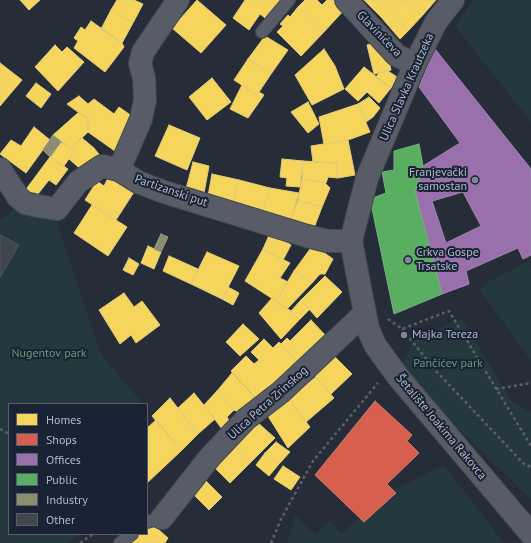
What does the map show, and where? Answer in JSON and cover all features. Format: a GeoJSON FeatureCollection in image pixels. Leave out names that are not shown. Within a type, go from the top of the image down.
{"type":"FeatureCollection","features":[{"type":"Feature","properties":{"kind":"street"},"geometry":{"type":"LineString","coordinates":[[119,170],[140,119],[145,100],[144,78],[140,64],[143,52],[178,0]]}},
{"type":"Feature","properties":{"kind":"street","name":"Glavinićeva"},"geometry":{"type":"LineString","coordinates":[[346,0],[396,55],[415,64]]}},
{"type":"Feature","properties":{"kind":"street","name":"Ulica Slavka Krautzeka"},"geometry":{"type":"LineString","coordinates":[[351,241],[367,178],[415,64],[436,22],[453,0]]}},
{"type":"Feature","properties":{"kind":"street","name":"Partizanski put"},"geometry":{"type":"LineString","coordinates":[[0,169],[9,186],[25,203],[57,209],[78,182],[102,166],[119,170],[138,182],[164,192],[307,236],[326,241],[351,241]]}},
{"type":"Feature","properties":{"kind":"street","name":"Šetalište Joakima Rakovca"},"geometry":{"type":"LineString","coordinates":[[351,241],[374,314],[368,329],[375,345],[392,368],[531,534]]}},
{"type":"Feature","properties":{"kind":"street","name":"Ulica Petra Zrinskog"},"geometry":{"type":"LineString","coordinates":[[155,520],[210,457],[246,419],[281,392],[374,314]]}},
{"type":"Feature","properties":{"kind":"lane"},"geometry":{"type":"LineString","coordinates":[[262,32],[289,0]]}},
{"type":"Feature","properties":{"kind":"lane"},"geometry":{"type":"LineString","coordinates":[[120,543],[131,535]]}},
{"type":"Feature","properties":{"kind":"path"},"geometry":{"type":"LineString","coordinates":[[402,328],[449,311],[531,446]]}},
{"type":"Feature","properties":{"kind":"path"},"geometry":{"type":"LineString","coordinates":[[374,314],[402,328],[436,371],[524,464],[531,467]]}},
{"type":"Feature","properties":{"kind":"path"},"geometry":{"type":"LineString","coordinates":[[271,543],[281,519],[313,461],[392,368]]}},
{"type":"Feature","properties":{"kind":"path"},"geometry":{"type":"LineString","coordinates":[[496,389],[531,383]]}},
{"type":"Feature","properties":{"kind":"path"},"geometry":{"type":"LineString","coordinates":[[80,543],[92,535]]}},
{"type":"Feature","properties":{"kind":"green space"},"geometry":{"type":"Polygon","coordinates":[[[473,0],[531,0],[531,122],[455,26],[473,0]]]}},
{"type":"Feature","properties":{"kind":"green space","name":"Nugentov park"},"geometry":{"type":"Polygon","coordinates":[[[16,206],[44,215],[57,222],[101,355],[141,401],[139,403],[8,403],[8,535],[78,535],[68,543],[0,543],[0,219],[6,217],[16,206]]]}},
{"type":"Feature","properties":{"kind":"green space"},"geometry":{"type":"Polygon","coordinates":[[[529,261],[531,266],[531,360],[479,290],[488,282],[529,261]]]}},
{"type":"Feature","properties":{"kind":"green space","name":"Pančićev park"},"geometry":{"type":"Polygon","coordinates":[[[462,318],[510,399],[531,413],[531,499],[431,402],[402,364],[413,341],[462,318]]]}},
{"type":"Feature","properties":{"kind":"green space"},"geometry":{"type":"Polygon","coordinates":[[[444,465],[504,543],[286,543],[289,538],[295,515],[315,535],[330,521],[341,534],[390,492],[444,465]]]}},
{"type":"Feature","properties":{"kind":"building: Homes"},"geometry":{"type":"Polygon","coordinates":[[[20,0],[40,0],[29,10],[20,0]]]}},
{"type":"Feature","properties":{"kind":"building: Homes"},"geometry":{"type":"Polygon","coordinates":[[[117,0],[134,0],[143,4],[133,23],[111,10],[117,0]]]}},
{"type":"Feature","properties":{"kind":"building: Homes"},"geometry":{"type":"Polygon","coordinates":[[[197,0],[226,25],[201,53],[172,28],[197,0]]]}},
{"type":"Feature","properties":{"kind":"building: Homes"},"geometry":{"type":"Polygon","coordinates":[[[245,0],[284,0],[269,21],[260,14],[249,30],[233,18],[245,0]]]}},
{"type":"Feature","properties":{"kind":"building: Homes"},"geometry":{"type":"Polygon","coordinates":[[[305,0],[317,0],[322,5],[327,0],[338,0],[346,8],[323,33],[298,7],[305,0]]]}},
{"type":"Feature","properties":{"kind":"building: Homes"},"geometry":{"type":"Polygon","coordinates":[[[364,0],[398,0],[381,17],[364,0]]]}},
{"type":"Feature","properties":{"kind":"building: Homes"},"geometry":{"type":"Polygon","coordinates":[[[398,0],[406,0],[422,16],[408,31],[389,9],[398,0]]]}},
{"type":"Feature","properties":{"kind":"building: Homes"},"geometry":{"type":"Polygon","coordinates":[[[406,0],[436,0],[422,16],[406,0]]]}},
{"type":"Feature","properties":{"kind":"building: Homes"},"geometry":{"type":"Polygon","coordinates":[[[298,7],[323,33],[301,56],[277,32],[283,26],[280,24],[288,15],[290,17],[298,7]]]}},
{"type":"Feature","properties":{"kind":"building: Homes"},"geometry":{"type":"Polygon","coordinates":[[[389,9],[408,31],[400,39],[381,17],[389,9]]]}},
{"type":"Feature","properties":{"kind":"building: Homes"},"geometry":{"type":"Polygon","coordinates":[[[111,10],[133,23],[122,43],[101,29],[111,10]]]}},
{"type":"Feature","properties":{"kind":"building: Homes"},"geometry":{"type":"Polygon","coordinates":[[[91,21],[122,43],[124,47],[105,72],[74,48],[78,41],[74,38],[81,27],[85,30],[91,21]]]}},
{"type":"Feature","properties":{"kind":"building: Homes"},"geometry":{"type":"Polygon","coordinates":[[[265,36],[288,50],[271,74],[248,59],[265,36]]]}},
{"type":"Feature","properties":{"kind":"building: Homes"},"geometry":{"type":"Polygon","coordinates":[[[385,41],[391,70],[374,74],[367,45],[385,41]]]}},
{"type":"Feature","properties":{"kind":"building: Homes"},"geometry":{"type":"Polygon","coordinates":[[[55,45],[62,52],[67,47],[84,62],[58,91],[35,67],[55,45]]]}},
{"type":"Feature","properties":{"kind":"building: Homes"},"geometry":{"type":"Polygon","coordinates":[[[324,49],[335,66],[344,89],[312,105],[295,75],[324,49]]]}},
{"type":"Feature","properties":{"kind":"building: Homes"},"geometry":{"type":"Polygon","coordinates":[[[248,59],[271,74],[257,95],[234,80],[248,59]]]}},
{"type":"Feature","properties":{"kind":"building: Homes"},"geometry":{"type":"Polygon","coordinates":[[[0,63],[22,80],[0,106],[0,63]]]}},
{"type":"Feature","properties":{"kind":"building: Homes"},"geometry":{"type":"Polygon","coordinates":[[[364,67],[391,88],[379,103],[367,92],[358,101],[345,89],[364,67]]]}},
{"type":"Feature","properties":{"kind":"building: Homes"},"geometry":{"type":"Polygon","coordinates":[[[388,71],[397,77],[391,88],[376,77],[379,73],[388,71]]]}},
{"type":"Feature","properties":{"kind":"building: Homes"},"geometry":{"type":"Polygon","coordinates":[[[212,78],[231,102],[207,120],[189,97],[212,78]]]}},
{"type":"Feature","properties":{"kind":"building: Homes"},"geometry":{"type":"Polygon","coordinates":[[[36,83],[51,94],[41,108],[26,96],[36,83]]]}},
{"type":"Feature","properties":{"kind":"building: Homes"},"geometry":{"type":"Polygon","coordinates":[[[242,85],[257,95],[259,92],[264,95],[248,118],[230,109],[242,85]]]}},
{"type":"Feature","properties":{"kind":"building: Homes"},"geometry":{"type":"Polygon","coordinates":[[[79,96],[88,104],[94,99],[114,114],[119,107],[136,119],[119,154],[88,132],[88,116],[86,118],[67,104],[79,96]]]}},
{"type":"Feature","properties":{"kind":"building: Homes"},"geometry":{"type":"Polygon","coordinates":[[[369,97],[380,108],[373,117],[366,122],[358,104],[369,97]]]}},
{"type":"Feature","properties":{"kind":"building: Homes"},"geometry":{"type":"Polygon","coordinates":[[[308,102],[319,124],[308,133],[291,112],[308,102]]]}},
{"type":"Feature","properties":{"kind":"building: Homes"},"geometry":{"type":"Polygon","coordinates":[[[358,104],[370,132],[348,140],[324,144],[319,117],[358,104]]]}},
{"type":"Feature","properties":{"kind":"building: Homes"},"geometry":{"type":"Polygon","coordinates":[[[79,112],[86,118],[88,116],[88,132],[71,148],[53,135],[79,112]]]}},
{"type":"Feature","properties":{"kind":"building: Homes"},"geometry":{"type":"Polygon","coordinates":[[[169,125],[200,138],[187,170],[155,156],[169,125]]]}},
{"type":"Feature","properties":{"kind":"building: Homes"},"geometry":{"type":"Polygon","coordinates":[[[34,127],[50,140],[26,173],[0,154],[11,140],[21,146],[34,127]]]}},
{"type":"Feature","properties":{"kind":"building: Homes"},"geometry":{"type":"Polygon","coordinates":[[[82,138],[94,148],[101,157],[83,171],[69,159],[75,150],[71,148],[82,138]]]}},
{"type":"Feature","properties":{"kind":"building: Homes"},"geometry":{"type":"Polygon","coordinates":[[[348,140],[355,175],[338,178],[336,163],[313,162],[311,146],[348,140]]]}},
{"type":"Feature","properties":{"kind":"building: Homes"},"geometry":{"type":"Polygon","coordinates":[[[61,142],[75,150],[64,166],[50,157],[61,142]]]}},
{"type":"Feature","properties":{"kind":"building: Homes"},"geometry":{"type":"Polygon","coordinates":[[[50,157],[68,169],[56,185],[49,180],[34,199],[24,192],[50,157]]]}},
{"type":"Feature","properties":{"kind":"building: Homes"},"geometry":{"type":"Polygon","coordinates":[[[282,159],[303,161],[300,187],[286,186],[287,178],[280,177],[282,159]]]}},
{"type":"Feature","properties":{"kind":"building: Homes"},"geometry":{"type":"Polygon","coordinates":[[[303,161],[336,163],[338,178],[328,177],[326,183],[302,179],[303,161]]]}},
{"type":"Feature","properties":{"kind":"building: Homes"},"geometry":{"type":"Polygon","coordinates":[[[193,162],[209,166],[204,193],[186,189],[193,162]]]}},
{"type":"Feature","properties":{"kind":"building: Homes"},"geometry":{"type":"Polygon","coordinates":[[[212,174],[239,180],[233,202],[208,196],[212,174]]]}},
{"type":"Feature","properties":{"kind":"building: Homes"},"geometry":{"type":"Polygon","coordinates":[[[108,178],[134,192],[116,220],[85,200],[97,181],[104,186],[108,178]]]}},
{"type":"Feature","properties":{"kind":"building: Homes"},"geometry":{"type":"Polygon","coordinates":[[[302,179],[325,183],[330,188],[322,207],[298,200],[302,179]]]}},
{"type":"Feature","properties":{"kind":"building: Homes"},"geometry":{"type":"Polygon","coordinates":[[[239,180],[270,188],[261,216],[243,209],[245,205],[233,202],[239,180]]]}},
{"type":"Feature","properties":{"kind":"building: Homes"},"geometry":{"type":"Polygon","coordinates":[[[270,188],[299,193],[291,219],[278,216],[261,216],[270,188]]]}},
{"type":"Feature","properties":{"kind":"building: Homes"},"geometry":{"type":"Polygon","coordinates":[[[298,200],[322,207],[314,228],[291,219],[298,200]]]}},
{"type":"Feature","properties":{"kind":"building: Homes"},"geometry":{"type":"Polygon","coordinates":[[[92,205],[127,227],[108,256],[74,233],[92,205]]]}},
{"type":"Feature","properties":{"kind":"building: Homes"},"geometry":{"type":"Polygon","coordinates":[[[270,233],[291,245],[283,260],[263,249],[270,233]]]}},
{"type":"Feature","properties":{"kind":"building: Homes"},"geometry":{"type":"Polygon","coordinates":[[[313,245],[333,259],[325,274],[320,274],[312,283],[294,271],[313,245]]]}},
{"type":"Feature","properties":{"kind":"building: Homes"},"geometry":{"type":"Polygon","coordinates":[[[148,246],[161,252],[154,269],[141,263],[148,246]]]}},
{"type":"Feature","properties":{"kind":"building: Homes"},"geometry":{"type":"Polygon","coordinates":[[[263,249],[290,263],[280,278],[288,282],[276,301],[245,281],[263,249]]]}},
{"type":"Feature","properties":{"kind":"building: Homes"},"geometry":{"type":"Polygon","coordinates":[[[207,252],[239,266],[222,299],[191,284],[207,252]]]}},
{"type":"Feature","properties":{"kind":"building: Homes"},"geometry":{"type":"Polygon","coordinates":[[[169,256],[198,269],[191,284],[163,271],[169,256]]]}},
{"type":"Feature","properties":{"kind":"building: Homes"},"geometry":{"type":"Polygon","coordinates":[[[129,258],[139,264],[133,275],[123,270],[129,258]]]}},
{"type":"Feature","properties":{"kind":"building: Homes"},"geometry":{"type":"Polygon","coordinates":[[[294,271],[312,283],[287,309],[276,301],[294,271]]]}},
{"type":"Feature","properties":{"kind":"building: Homes"},"geometry":{"type":"Polygon","coordinates":[[[325,276],[342,292],[317,318],[301,300],[325,276]]]}},
{"type":"Feature","properties":{"kind":"building: Homes"},"geometry":{"type":"Polygon","coordinates":[[[228,287],[239,293],[233,305],[222,299],[228,287]]]}},
{"type":"Feature","properties":{"kind":"building: Homes"},"geometry":{"type":"Polygon","coordinates":[[[124,293],[134,307],[142,301],[160,325],[136,343],[131,335],[120,344],[99,310],[124,293]]]}},
{"type":"Feature","properties":{"kind":"building: Homes"},"geometry":{"type":"Polygon","coordinates":[[[272,298],[291,311],[299,320],[281,339],[259,313],[272,298]]]}},
{"type":"Feature","properties":{"kind":"building: Homes"},"geometry":{"type":"Polygon","coordinates":[[[301,300],[310,309],[299,320],[291,311],[301,300]]]}},
{"type":"Feature","properties":{"kind":"building: Homes"},"geometry":{"type":"Polygon","coordinates":[[[311,320],[326,336],[302,367],[281,344],[287,338],[290,341],[311,320]]]}},
{"type":"Feature","properties":{"kind":"building: Homes"},"geometry":{"type":"Polygon","coordinates":[[[243,324],[259,339],[240,356],[226,342],[243,324]]]}},
{"type":"Feature","properties":{"kind":"building: Homes"},"geometry":{"type":"Polygon","coordinates":[[[264,339],[273,348],[279,342],[302,367],[262,405],[231,371],[246,356],[254,364],[259,360],[251,352],[264,339]]]}},
{"type":"Feature","properties":{"kind":"building: Homes"},"geometry":{"type":"Polygon","coordinates":[[[334,356],[352,374],[331,394],[314,375],[334,356]]]}},
{"type":"Feature","properties":{"kind":"building: Homes"},"geometry":{"type":"Polygon","coordinates":[[[232,373],[256,399],[241,413],[234,410],[217,391],[232,373]]]}},
{"type":"Feature","properties":{"kind":"building: Homes"},"geometry":{"type":"Polygon","coordinates":[[[316,377],[334,398],[306,422],[288,398],[316,377]]]}},
{"type":"Feature","properties":{"kind":"building: Homes"},"geometry":{"type":"Polygon","coordinates":[[[217,391],[234,410],[227,417],[230,422],[222,429],[204,405],[217,391]]]}},
{"type":"Feature","properties":{"kind":"building: Homes"},"geometry":{"type":"Polygon","coordinates":[[[194,393],[215,419],[198,434],[178,408],[194,393]]]}},
{"type":"Feature","properties":{"kind":"building: Homes"},"geometry":{"type":"Polygon","coordinates":[[[170,398],[198,434],[181,451],[152,416],[170,398]]]}},
{"type":"Feature","properties":{"kind":"building: Homes"},"geometry":{"type":"Polygon","coordinates":[[[288,398],[310,427],[288,448],[266,413],[288,398]]]}},
{"type":"Feature","properties":{"kind":"building: Homes"},"geometry":{"type":"Polygon","coordinates":[[[156,420],[181,451],[148,482],[148,427],[156,420]]]}},
{"type":"Feature","properties":{"kind":"building: Homes"},"geometry":{"type":"Polygon","coordinates":[[[257,422],[275,438],[251,462],[234,445],[257,422]]]}},
{"type":"Feature","properties":{"kind":"building: Homes"},"geometry":{"type":"Polygon","coordinates":[[[276,442],[290,452],[279,464],[265,453],[276,442]]]}},
{"type":"Feature","properties":{"kind":"building: Homes"},"geometry":{"type":"Polygon","coordinates":[[[234,445],[251,462],[230,483],[213,466],[234,445]]]}},
{"type":"Feature","properties":{"kind":"building: Homes"},"geometry":{"type":"Polygon","coordinates":[[[265,453],[279,464],[269,476],[256,465],[265,453]]]}},
{"type":"Feature","properties":{"kind":"building: Homes"},"geometry":{"type":"Polygon","coordinates":[[[283,466],[300,477],[291,490],[274,479],[283,466]]]}},
{"type":"Feature","properties":{"kind":"building: Homes"},"geometry":{"type":"Polygon","coordinates":[[[206,481],[222,497],[209,510],[194,495],[206,481]]]}},
{"type":"Feature","properties":{"kind":"building: Homes"},"geometry":{"type":"Polygon","coordinates":[[[151,523],[168,538],[165,543],[127,543],[137,535],[148,535],[148,525],[151,523]]]}},
{"type":"Feature","properties":{"kind":"building: Shops"},"geometry":{"type":"Polygon","coordinates":[[[375,401],[412,435],[407,441],[419,453],[387,484],[396,493],[364,522],[315,475],[375,401]]]}},
{"type":"Feature","properties":{"kind":"building: Offices","name":"Franjevački samostan"},"geometry":{"type":"Polygon","coordinates":[[[435,49],[531,169],[531,255],[523,259],[518,248],[466,271],[469,284],[442,294],[415,192],[423,166],[460,143],[419,87],[435,49]],[[463,192],[432,201],[446,243],[481,226],[463,192]]]}},
{"type":"Feature","properties":{"kind":"building: Public","name":"Crkva Gospe Trsatske"},"geometry":{"type":"Polygon","coordinates":[[[419,144],[423,166],[415,192],[442,294],[394,314],[370,199],[386,193],[382,172],[394,170],[394,151],[419,144]]]}},
{"type":"Feature","properties":{"kind":"building: Industry"},"geometry":{"type":"Polygon","coordinates":[[[53,135],[61,142],[50,157],[43,150],[53,135]]]}},
{"type":"Feature","properties":{"kind":"building: Industry"},"geometry":{"type":"Polygon","coordinates":[[[161,234],[168,237],[161,252],[154,249],[161,234]]]}},
{"type":"Feature","properties":{"kind":"building: Other"},"geometry":{"type":"Polygon","coordinates":[[[0,235],[19,245],[0,277],[0,235]]]}},
{"type":"Feature","properties":{"kind":"place","name":"Franjevački samostan"},"geometry":{"type":"Point","coordinates":[475,180]}},
{"type":"Feature","properties":{"kind":"place","name":"Crkva Gospe Trsatske"},"geometry":{"type":"Point","coordinates":[408,260]}},
{"type":"Feature","properties":{"kind":"place","name":"Majka Tereza"},"geometry":{"type":"Point","coordinates":[404,335]}}]}
